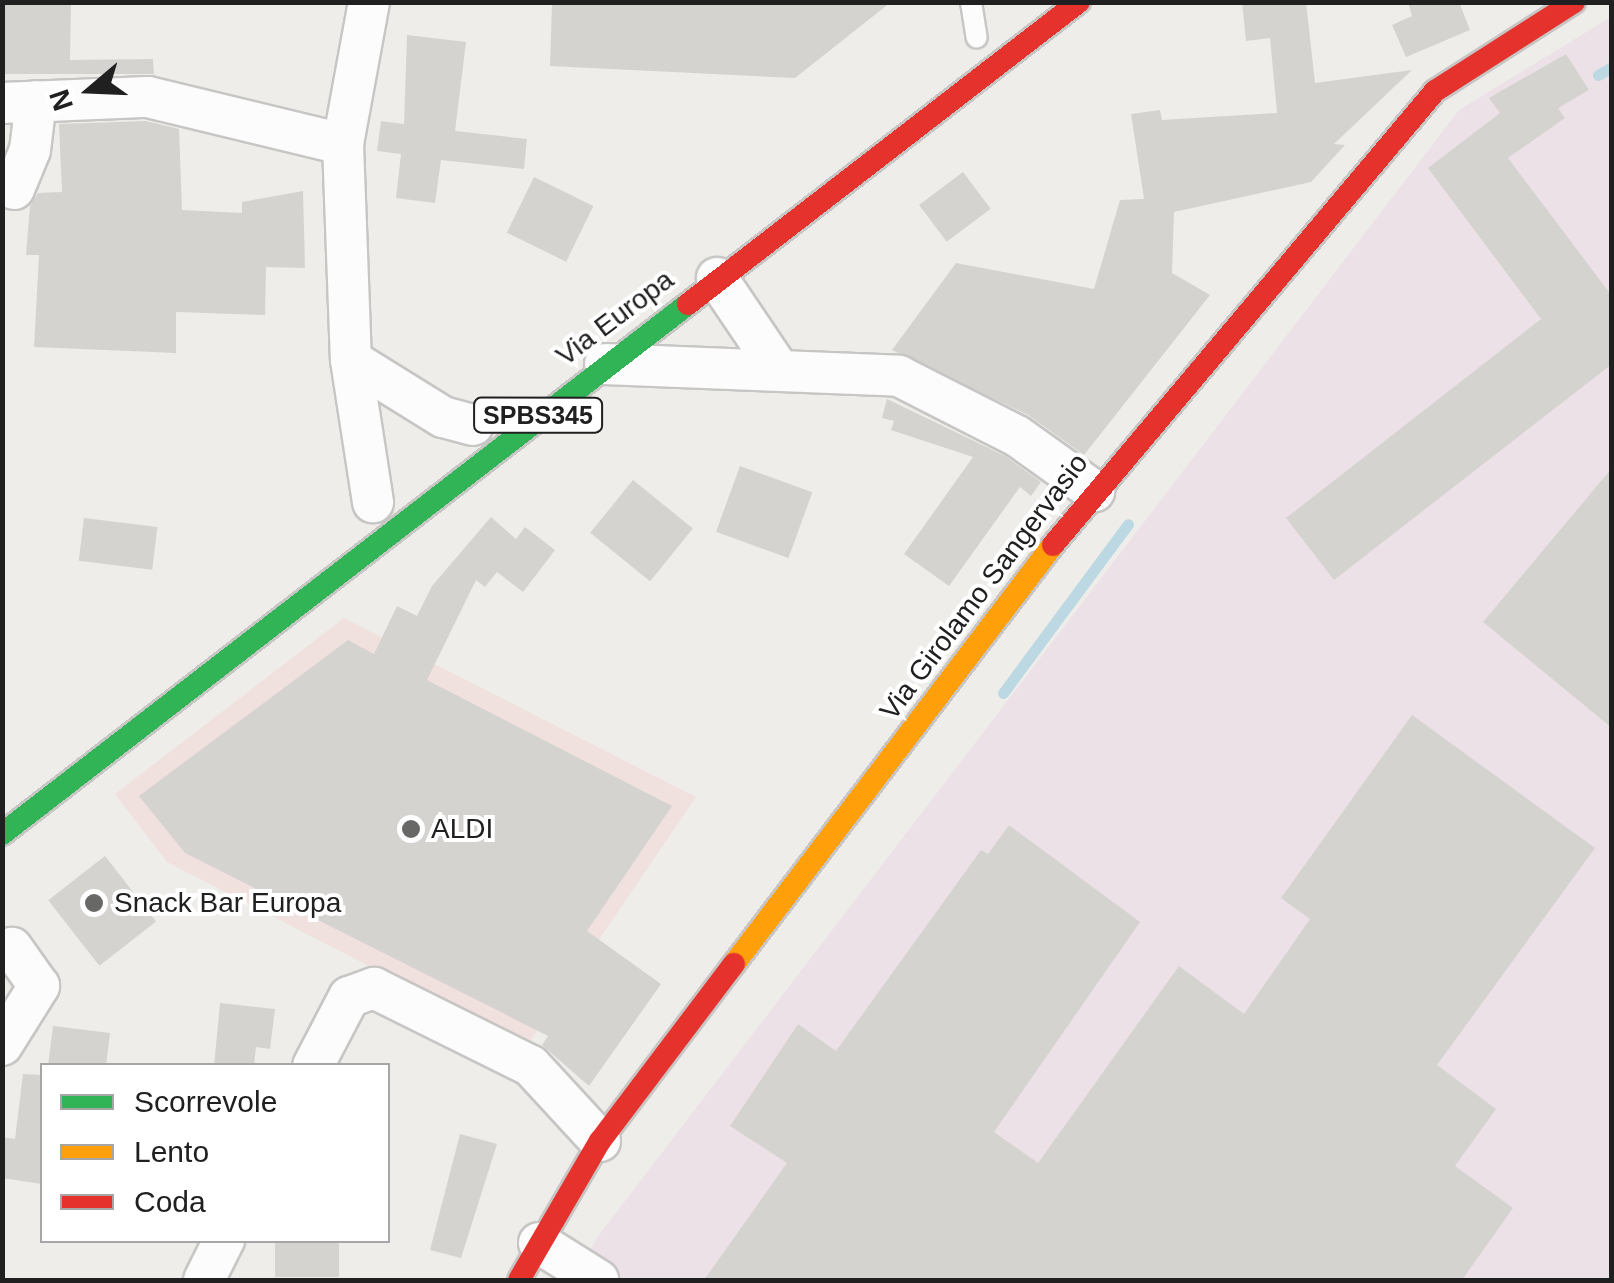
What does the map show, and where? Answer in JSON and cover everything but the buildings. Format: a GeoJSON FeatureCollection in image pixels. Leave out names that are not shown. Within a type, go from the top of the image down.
{"type":"FeatureCollection","features":[{"type":"Feature","properties":{"kind":"street"},"geometry":{"type":"LineString","coordinates":[[369,2],[342,144],[350,360],[377,498]]}},
{"type":"Feature","properties":{"kind":"street","name":"Via Europa"},"geometry":{"type":"LineString","coordinates":[[2,834],[605,364],[1079,2]]}},
{"type":"Feature","properties":{"kind":"street","name":"Via Girolamo Sangervasio"},"geometry":{"type":"LineString","coordinates":[[520,1280],[600,1141],[1094,491],[1435,90],[1574,2]]}},
{"type":"Feature","properties":{"kind":"street"},"geometry":{"type":"LineString","coordinates":[[14,189],[30,150],[19,102],[148,97],[342,144]]}},
{"type":"Feature","properties":{"kind":"street"},"geometry":{"type":"LineString","coordinates":[[717,278],[779,370]]}},
{"type":"Feature","properties":{"kind":"street"},"geometry":{"type":"LineString","coordinates":[[350,360],[443,417],[471,426]]}},
{"type":"Feature","properties":{"kind":"street"},"geometry":{"type":"LineString","coordinates":[[605,364],[899,376],[1017,436],[1094,491]]}},
{"type":"Feature","properties":{"kind":"street"},"geometry":{"type":"LineString","coordinates":[[2,1045],[39,986],[12,948]]}},
{"type":"Feature","properties":{"kind":"street"},"geometry":{"type":"LineString","coordinates":[[315,1063],[349,997],[374,988],[532,1066],[600,1141]]}},
{"type":"Feature","properties":{"kind":"street"},"geometry":{"type":"LineString","coordinates":[[204,1280],[222,1243]]}},
{"type":"Feature","properties":{"kind":"street"},"geometry":{"type":"LineString","coordinates":[[539,1243],[598,1280]]}},
{"type":"Feature","properties":{"kind":"lane"},"geometry":{"type":"LineString","coordinates":[[971,2],[977,38]]}},
{"type":"Feature","properties":{"kind":"shaded area"},"geometry":{"type":"Polygon","coordinates":[[[1611,17],[1611,1280],[577,1280],[596,1239],[1459,110],[1611,17]]]}},
{"type":"Feature","properties":{"kind":"shaded area","name":"ALDI"},"geometry":{"type":"Polygon","coordinates":[[[344,618],[696,797],[526,1047],[167,862],[115,794],[344,618]]]}},
{"type":"Feature","properties":{"kind":"waterway"},"geometry":{"type":"LineString","coordinates":[[1598,75],[1612,67]]}},
{"type":"Feature","properties":{"kind":"waterway"},"geometry":{"type":"LineString","coordinates":[[1003,693],[1128,524]]}},
{"type":"Feature","properties":{"kind":"traffic: fast"},"geometry":{"type":"LineString","coordinates":[[2,834],[688,304]]}},
{"type":"Feature","properties":{"kind":"traffic: slow"},"geometry":{"type":"LineString","coordinates":[[734,964],[1053,545]]}},
{"type":"Feature","properties":{"kind":"traffic: jam"},"geometry":{"type":"LineString","coordinates":[[688,304],[1079,2]]}},
{"type":"Feature","properties":{"kind":"traffic: jam"},"geometry":{"type":"LineString","coordinates":[[1053,545],[1435,91],[1574,2]]}},
{"type":"Feature","properties":{"kind":"traffic: jam"},"geometry":{"type":"LineString","coordinates":[[519,1280],[600,1141],[734,964]]}},
{"type":"Feature","properties":{"kind":"place","name":"ALDI"},"geometry":{"type":"Point","coordinates":[411,829]}},
{"type":"Feature","properties":{"kind":"place","name":"Snack Bar Europa"},"geometry":{"type":"Point","coordinates":[94,903]}}]}
